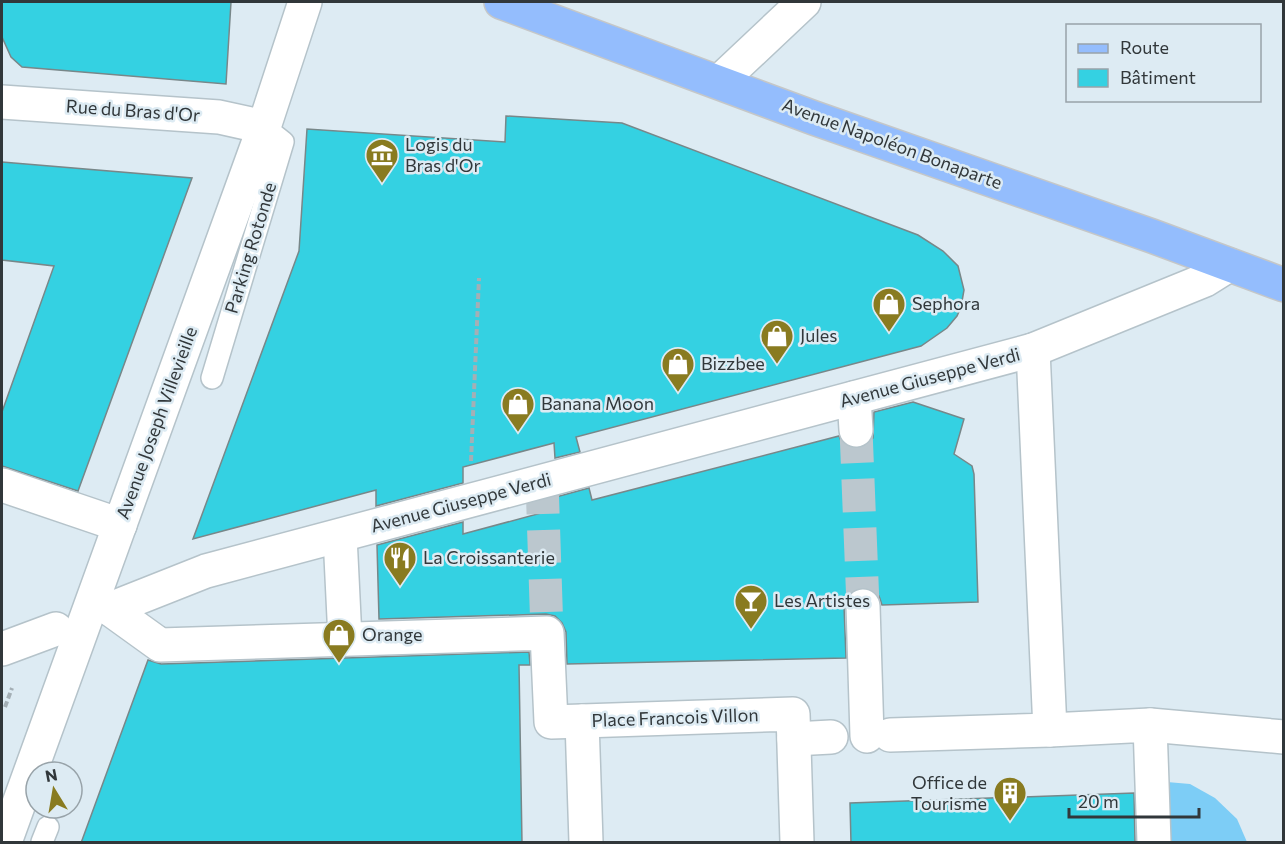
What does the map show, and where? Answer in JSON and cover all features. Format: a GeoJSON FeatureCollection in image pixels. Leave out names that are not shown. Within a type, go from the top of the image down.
{"type":"FeatureCollection","features":[{"type":"Feature","properties":{"kind":"main road","name":"Avenue Napoléon Bonaparte"},"geometry":{"type":"LineString","coordinates":[[501,2],[539,8],[719,82],[826,122],[1152,236],[1284,285]]}},
{"type":"Feature","properties":{"kind":"street","name":"Avenue Joseph Villevieille"},"geometry":{"type":"LineString","coordinates":[[5,843],[264,127],[305,2]]}},
{"type":"Feature","properties":{"kind":"street"},"geometry":{"type":"LineString","coordinates":[[719,82],[804,2]]}},
{"type":"Feature","properties":{"kind":"street","name":"Rue du Bras d'Or"},"geometry":{"type":"LineString","coordinates":[[2,102],[219,117],[264,127]]}},
{"type":"Feature","properties":{"kind":"street"},"geometry":{"type":"LineString","coordinates":[[1033,350],[1205,280],[1229,265]]}},
{"type":"Feature","properties":{"kind":"street","name":"Avenue Giuseppe Verdi"},"geometry":{"type":"LineString","coordinates":[[582,721],[551,722],[547,633],[160,645],[110,609],[206,572],[1033,350],[1050,730]]}},
{"type":"Feature","properties":{"kind":"street"},"geometry":{"type":"LineString","coordinates":[[854,398],[856,430]]}},
{"type":"Feature","properties":{"kind":"street"},"geometry":{"type":"LineString","coordinates":[[2,485],[120,525]]}},
{"type":"Feature","properties":{"kind":"street"},"geometry":{"type":"LineString","coordinates":[[340,536],[345,639]]}},
{"type":"Feature","properties":{"kind":"street"},"geometry":{"type":"LineString","coordinates":[[863,606],[879,736],[1150,725],[1284,737]]}},
{"type":"Feature","properties":{"kind":"street"},"geometry":{"type":"LineString","coordinates":[[2,649],[56,629]]}},
{"type":"Feature","properties":{"kind":"street","name":"Place Francois Villon"},"geometry":{"type":"LineString","coordinates":[[586,843],[582,721],[793,714],[797,843]]}},
{"type":"Feature","properties":{"kind":"street"},"geometry":{"type":"LineString","coordinates":[[1150,725],[1154,843]]}},
{"type":"Feature","properties":{"kind":"street"},"geometry":{"type":"LineString","coordinates":[[794,739],[831,737]]}},
{"type":"Feature","properties":{"kind":"lane","name":"Parking Rotonde"},"geometry":{"type":"LineString","coordinates":[[212,378],[283,142],[264,127]]}},
{"type":"Feature","properties":{"kind":"path"},"geometry":{"type":"LineString","coordinates":[[471,465],[479,279]]}},
{"type":"Feature","properties":{"kind":"path"},"geometry":{"type":"LineString","coordinates":[[538,563],[545,560]]}},
{"type":"Feature","properties":{"kind":"shaded area"},"geometry":{"type":"Polygon","coordinates":[[[1167,782],[1190,784],[1215,798],[1237,819],[1247,842],[1168,842],[1167,782]]]}},
{"type":"Feature","properties":{"kind":"building"},"geometry":{"type":"Polygon","coordinates":[[[2,2],[231,2],[226,84],[22,67],[11,57],[2,37],[2,2]]]}},
{"type":"Feature","properties":{"kind":"building"},"geometry":{"type":"Polygon","coordinates":[[[506,116],[622,123],[918,235],[943,251],[958,266],[964,290],[961,307],[947,328],[921,346],[576,437],[580,452],[555,458],[554,443],[463,467],[463,483],[376,506],[376,490],[193,539],[299,251],[307,129],[505,142],[506,116]]]}},
{"type":"Feature","properties":{"kind":"building"},"geometry":{"type":"Polygon","coordinates":[[[2,162],[192,178],[78,491],[2,466],[2,412],[54,266],[2,260],[2,162]]]}},
{"type":"Feature","properties":{"kind":"building"},"geometry":{"type":"Polygon","coordinates":[[[913,402],[964,419],[954,454],[972,466],[974,474],[978,602],[882,605],[879,596],[871,589],[862,587],[854,590],[847,597],[844,606],[846,658],[567,664],[566,632],[562,623],[555,616],[546,614],[379,619],[377,545],[463,522],[463,534],[556,509],[556,497],[589,488],[592,500],[839,436],[847,446],[858,449],[867,445],[873,438],[874,412],[913,402]]]}},
{"type":"Feature","properties":{"kind":"building"},"geometry":{"type":"Polygon","coordinates":[[[529,652],[530,665],[519,665],[522,843],[81,843],[148,660],[161,664],[529,652]]]}},
{"type":"Feature","properties":{"kind":"building","name":"Office de Tourisme"},"geometry":{"type":"Polygon","coordinates":[[[1134,793],[1135,843],[851,843],[850,803],[1134,793]]]}},
{"type":"Feature","properties":{"kind":"tunnel"},"geometry":{"type":"LineString","coordinates":[[856,430],[863,606]]}},
{"type":"Feature","properties":{"kind":"tunnel"},"geometry":{"type":"LineString","coordinates":[[542,481],[547,633]]}},
{"type":"Feature","properties":{"kind":"place","name":"Logis du Bras d'Or"},"geometry":{"type":"Point","coordinates":[382,184]}},
{"type":"Feature","properties":{"kind":"place","name":"Sephora"},"geometry":{"type":"Point","coordinates":[889,333]}},
{"type":"Feature","properties":{"kind":"place","name":"Jules"},"geometry":{"type":"Point","coordinates":[777,365]}},
{"type":"Feature","properties":{"kind":"place","name":"Bizzbee"},"geometry":{"type":"Point","coordinates":[678,393]}},
{"type":"Feature","properties":{"kind":"place","name":"Banana Moon"},"geometry":{"type":"Point","coordinates":[518,433]}},
{"type":"Feature","properties":{"kind":"place","name":"La Croissanterie"},"geometry":{"type":"Point","coordinates":[400,587]}},
{"type":"Feature","properties":{"kind":"place","name":"Les Artistes"},"geometry":{"type":"Point","coordinates":[751,630]}},
{"type":"Feature","properties":{"kind":"place","name":"Orange"},"geometry":{"type":"Point","coordinates":[339,664]}},
{"type":"Feature","properties":{"kind":"place","name":"Office de Tourisme"},"geometry":{"type":"Point","coordinates":[1010,822]}}]}
